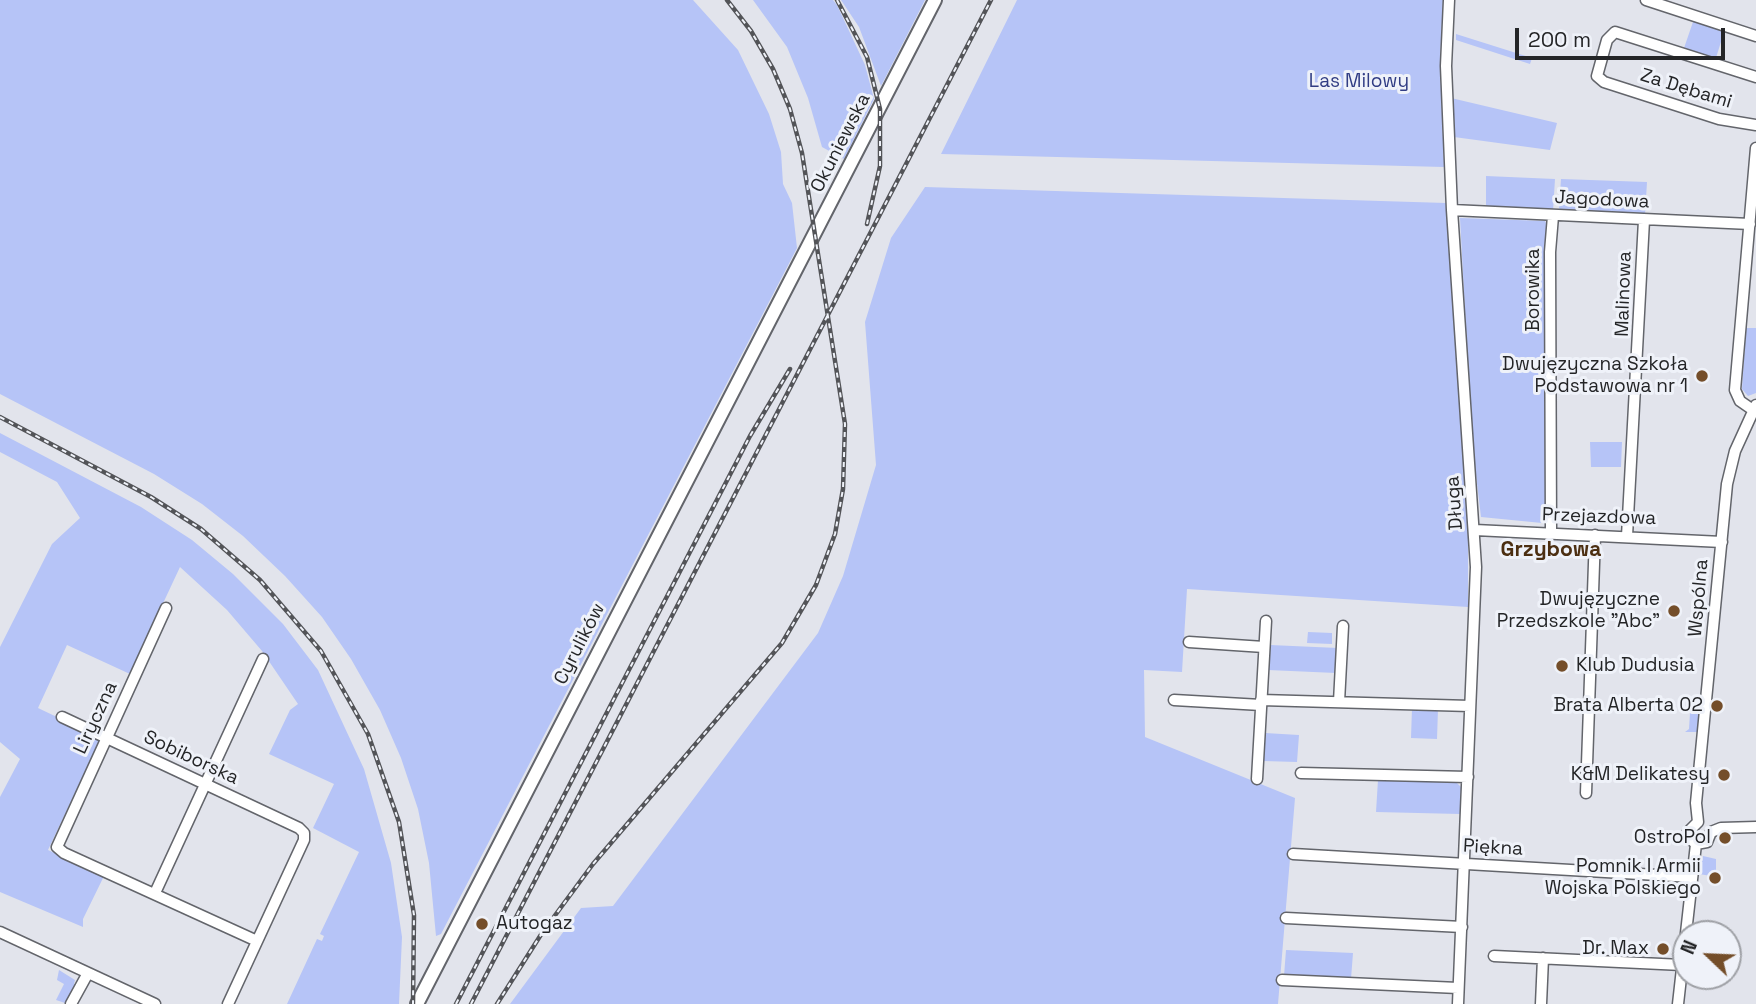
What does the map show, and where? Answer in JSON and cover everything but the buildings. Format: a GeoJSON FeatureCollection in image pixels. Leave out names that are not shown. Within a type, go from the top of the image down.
{"type":"FeatureCollection","features":[{"type":"Feature","properties":{"kind":"main road","name":"Okuniewska"},"geometry":{"type":"LineString","coordinates":[[779,303],[935,0]]}},
{"type":"Feature","properties":{"kind":"main road","name":"Cyrulików"},"geometry":{"type":"LineString","coordinates":[[417,1004],[779,303]]}},
{"type":"Feature","properties":{"kind":"street","name":"Długa"},"geometry":{"type":"LineString","coordinates":[[1449,0],[1446,66],[1452,210],[1475,530],[1466,863],[1458,1004]]}},
{"type":"Feature","properties":{"kind":"street"},"geometry":{"type":"LineString","coordinates":[[1646,0],[1756,36]]}},
{"type":"Feature","properties":{"kind":"street","name":"Za Dębami"},"geometry":{"type":"LineString","coordinates":[[1756,77],[1615,32],[1607,40],[1597,76],[1601,81],[1719,119],[1756,125]]}},
{"type":"Feature","properties":{"kind":"street"},"geometry":{"type":"LineString","coordinates":[[1755,407],[1740,401],[1735,390],[1756,148]]}},
{"type":"Feature","properties":{"kind":"street","name":"Jagodowa"},"geometry":{"type":"LineString","coordinates":[[1452,210],[1750,224]]}},
{"type":"Feature","properties":{"kind":"street","name":"Borowika"},"geometry":{"type":"LineString","coordinates":[[1552,533],[1550,252],[1553,216]]}},
{"type":"Feature","properties":{"kind":"street","name":"Malinowa"},"geometry":{"type":"LineString","coordinates":[[1627,536],[1644,220]]}},
{"type":"Feature","properties":{"kind":"street","name":"Wspólna"},"geometry":{"type":"LineString","coordinates":[[1698,822],[1696,803],[1725,502],[1735,452],[1755,407]]}},
{"type":"Feature","properties":{"kind":"street","name":"Przejazdowa"},"geometry":{"type":"LineString","coordinates":[[1475,530],[1722,542]]}},
{"type":"Feature","properties":{"kind":"street"},"geometry":{"type":"LineString","coordinates":[[1586,793],[1595,535]]}},
{"type":"Feature","properties":{"kind":"street","name":"Liryczna"},"geometry":{"type":"LineString","coordinates":[[155,893],[60,851],[58,843],[166,608]]}},
{"type":"Feature","properties":{"kind":"street"},"geometry":{"type":"LineString","coordinates":[[1257,779],[1266,621]]}},
{"type":"Feature","properties":{"kind":"street"},"geometry":{"type":"LineString","coordinates":[[1339,702],[1343,626]]}},
{"type":"Feature","properties":{"kind":"street"},"geometry":{"type":"LineString","coordinates":[[1189,642],[1264,647]]}},
{"type":"Feature","properties":{"kind":"street"},"geometry":{"type":"LineString","coordinates":[[228,1004],[257,941],[155,893],[264,659]]}},
{"type":"Feature","properties":{"kind":"street"},"geometry":{"type":"LineString","coordinates":[[1174,700],[1470,706]]}},
{"type":"Feature","properties":{"kind":"street","name":"Sobiborska"},"geometry":{"type":"LineString","coordinates":[[62,717],[299,828],[304,833],[304,840],[257,941]]}},
{"type":"Feature","properties":{"kind":"street"},"geometry":{"type":"LineString","coordinates":[[1301,773],[1468,777]]}},
{"type":"Feature","properties":{"kind":"street"},"geometry":{"type":"LineString","coordinates":[[1687,920],[1696,844],[1688,833],[1691,825],[1698,822],[1707,824],[1711,832]]}},
{"type":"Feature","properties":{"kind":"street"},"geometry":{"type":"LineString","coordinates":[[1696,844],[1706,843],[1711,832],[1721,828],[1756,827]]}},
{"type":"Feature","properties":{"kind":"street","name":"Piękna"},"geometry":{"type":"LineString","coordinates":[[1293,854],[1692,877]]}},
{"type":"Feature","properties":{"kind":"street"},"geometry":{"type":"LineString","coordinates":[[1286,918],[1462,926]]}},
{"type":"Feature","properties":{"kind":"street"},"geometry":{"type":"LineString","coordinates":[[0,932],[156,1004]]}},
{"type":"Feature","properties":{"kind":"street"},"geometry":{"type":"LineString","coordinates":[[1494,956],[1672,964]]}},
{"type":"Feature","properties":{"kind":"street"},"geometry":{"type":"LineString","coordinates":[[1541,1004],[1544,958]]}},
{"type":"Feature","properties":{"kind":"street"},"geometry":{"type":"LineString","coordinates":[[71,1004],[83,971]]}},
{"type":"Feature","properties":{"kind":"street"},"geometry":{"type":"LineString","coordinates":[[1282,981],[1458,988]]}},
{"type":"Feature","properties":{"kind":"green space"},"geometry":{"type":"Polygon","coordinates":[[[0,0],[693,0],[738,50],[769,114],[781,152],[783,184],[792,203],[797,248],[441,934],[436,936],[429,863],[418,809],[401,758],[380,710],[351,659],[322,617],[285,576],[243,536],[202,504],[154,474],[0,394],[0,0]]]}},
{"type":"Feature","properties":{"kind":"green space"},"geometry":{"type":"Polygon","coordinates":[[[753,0],[833,0],[837,5],[865,65],[874,99],[844,159],[822,147],[808,98],[787,47],[753,0]]]}},
{"type":"Feature","properties":{"kind":"green space"},"geometry":{"type":"Polygon","coordinates":[[[841,0],[925,0],[881,86],[859,27],[841,0]]]}},
{"type":"Feature","properties":{"kind":"green space","name":"Las Milowy"},"geometry":{"type":"Polygon","coordinates":[[[1017,0],[1443,0],[1440,60],[1444,167],[941,154],[1017,0]]]}},
{"type":"Feature","properties":{"kind":"green space"},"geometry":{"type":"Polygon","coordinates":[[[1694,19],[1725,29],[1715,61],[1683,51],[1694,19]]]}},
{"type":"Feature","properties":{"kind":"green space"},"geometry":{"type":"Polygon","coordinates":[[[1456,34],[1532,58],[1530,64],[1456,40],[1456,34]]]}},
{"type":"Feature","properties":{"kind":"green space"},"geometry":{"type":"Polygon","coordinates":[[[1451,98],[1557,123],[1550,150],[1454,137],[1451,98]]]}},
{"type":"Feature","properties":{"kind":"green space"},"geometry":{"type":"Polygon","coordinates":[[[1486,176],[1555,179],[1553,211],[1486,208],[1486,176]]]}},
{"type":"Feature","properties":{"kind":"green space"},"geometry":{"type":"Polygon","coordinates":[[[1561,179],[1647,182],[1645,215],[1562,211],[1559,208],[1561,179]]]}},
{"type":"Feature","properties":{"kind":"green space"},"geometry":{"type":"Polygon","coordinates":[[[925,187],[1446,203],[1468,526],[1468,607],[1187,589],[1182,672],[1144,670],[1145,737],[1295,798],[1278,1004],[510,1004],[581,908],[613,906],[818,633],[843,576],[876,465],[865,322],[891,238],[925,187]]]}},
{"type":"Feature","properties":{"kind":"green space"},"geometry":{"type":"Polygon","coordinates":[[[1460,218],[1545,221],[1547,225],[1544,252],[1547,518],[1542,523],[1481,517],[1472,441],[1460,218]]]}},
{"type":"Feature","properties":{"kind":"green space"},"geometry":{"type":"Polygon","coordinates":[[[1746,328],[1756,328],[1756,393],[1748,396],[1742,389],[1746,328]]]}},
{"type":"Feature","properties":{"kind":"green space"},"geometry":{"type":"Polygon","coordinates":[[[0,433],[141,507],[192,540],[233,574],[283,624],[318,670],[364,769],[391,863],[402,937],[399,1004],[287,1004],[317,939],[322,941],[324,936],[320,934],[359,852],[313,828],[334,784],[269,754],[290,710],[298,704],[262,651],[227,610],[180,567],[130,674],[67,645],[38,708],[101,738],[48,850],[104,876],[83,919],[83,927],[0,892],[0,797],[20,759],[0,742],[0,647],[52,544],[80,518],[57,482],[0,452],[0,433]]]}},
{"type":"Feature","properties":{"kind":"green space"},"geometry":{"type":"Polygon","coordinates":[[[1590,442],[1622,442],[1621,467],[1591,467],[1590,442]]]}},
{"type":"Feature","properties":{"kind":"green space"},"geometry":{"type":"Polygon","coordinates":[[[1308,632],[1332,633],[1332,644],[1307,643],[1308,632]]]}},
{"type":"Feature","properties":{"kind":"green space"},"geometry":{"type":"Polygon","coordinates":[[[1270,645],[1338,648],[1336,673],[1268,670],[1270,645]]]}},
{"type":"Feature","properties":{"kind":"green space"},"geometry":{"type":"Polygon","coordinates":[[[1412,708],[1438,709],[1437,739],[1411,738],[1412,708]]]}},
{"type":"Feature","properties":{"kind":"green space"},"geometry":{"type":"Polygon","coordinates":[[[1690,713],[1700,714],[1697,732],[1685,732],[1689,729],[1690,713]]]}},
{"type":"Feature","properties":{"kind":"green space"},"geometry":{"type":"Polygon","coordinates":[[[1265,733],[1299,735],[1297,762],[1263,761],[1265,733]]]}},
{"type":"Feature","properties":{"kind":"green space"},"geometry":{"type":"Polygon","coordinates":[[[1378,780],[1456,782],[1461,787],[1460,814],[1376,812],[1378,780]]]}},
{"type":"Feature","properties":{"kind":"green space"},"geometry":{"type":"Polygon","coordinates":[[[1703,856],[1716,859],[1716,871],[1711,876],[1699,874],[1703,856]]]}},
{"type":"Feature","properties":{"kind":"green space"},"geometry":{"type":"Polygon","coordinates":[[[1286,950],[1353,953],[1351,979],[1284,976],[1286,950]]]}},
{"type":"Feature","properties":{"kind":"green space"},"geometry":{"type":"Polygon","coordinates":[[[59,970],[75,980],[74,984],[79,984],[68,1004],[56,1000],[64,984],[57,980],[59,970]]]}},
{"type":"Feature","properties":{"kind":"railway"},"geometry":{"type":"LineString","coordinates":[[497,1004],[542,933],[593,864],[782,643],[816,585],[835,534],[843,489],[845,424],[802,153],[790,109],[773,69],[751,31],[727,0]]}},
{"type":"Feature","properties":{"kind":"railway"},"geometry":{"type":"LineString","coordinates":[[837,0],[867,57],[880,109],[880,166],[867,224]]}},
{"type":"Feature","properties":{"kind":"railway"},"geometry":{"type":"LineString","coordinates":[[471,1004],[991,0]]}},
{"type":"Feature","properties":{"kind":"railway"},"geometry":{"type":"LineString","coordinates":[[456,1004],[750,436],[790,369]]}},
{"type":"Feature","properties":{"kind":"railway"},"geometry":{"type":"LineString","coordinates":[[0,417],[151,497],[201,529],[260,580],[321,651],[368,734],[399,822],[414,915],[413,1004]]}},
{"type":"Feature","properties":{"kind":"place","name":"Dwujęzyczna Szkoła Podstawowa nr 1"},"geometry":{"type":"Point","coordinates":[1702,376]}},
{"type":"Feature","properties":{"kind":"place","name":"Dwujęzyczne Przedszkole \"Abc\""},"geometry":{"type":"Point","coordinates":[1674,611]}},
{"type":"Feature","properties":{"kind":"place","name":"Klub Dudusia"},"geometry":{"type":"Point","coordinates":[1562,666]}},
{"type":"Feature","properties":{"kind":"place","name":"Brata Alberta 02"},"geometry":{"type":"Point","coordinates":[1717,706]}},
{"type":"Feature","properties":{"kind":"place","name":"K&M Delikatesy"},"geometry":{"type":"Point","coordinates":[1724,775]}},
{"type":"Feature","properties":{"kind":"place","name":"OstroPol"},"geometry":{"type":"Point","coordinates":[1725,838]}},
{"type":"Feature","properties":{"kind":"place","name":"Pomnik I Armii Wojska Polskiego"},"geometry":{"type":"Point","coordinates":[1715,878]}},
{"type":"Feature","properties":{"kind":"place","name":"Autogaz"},"geometry":{"type":"Point","coordinates":[482,924]}},
{"type":"Feature","properties":{"kind":"place","name":"Dr. Max"},"geometry":{"type":"Point","coordinates":[1663,949]}},
{"type":"Feature","properties":{"kind":"district","name":"Grzybowa"},"geometry":{"type":"Point","coordinates":[1551,550]}}]}
